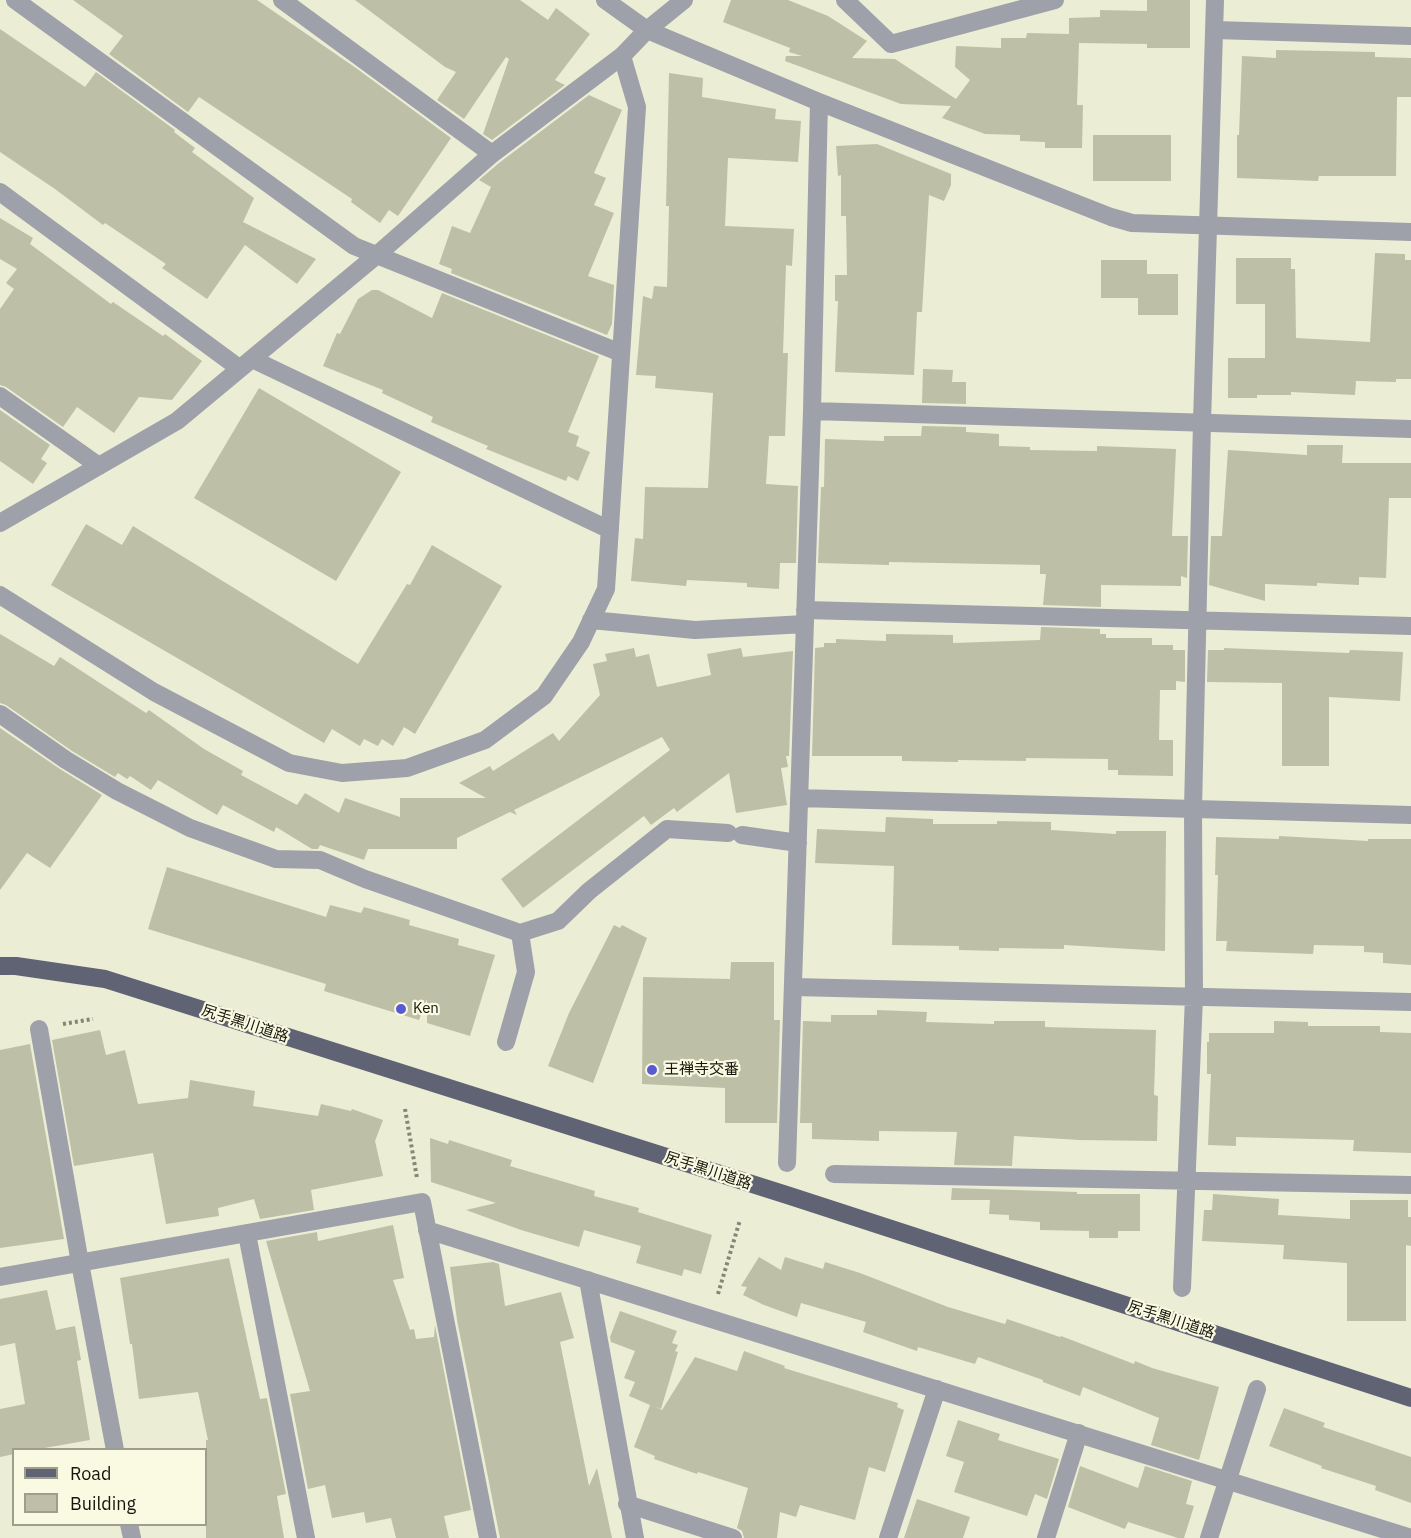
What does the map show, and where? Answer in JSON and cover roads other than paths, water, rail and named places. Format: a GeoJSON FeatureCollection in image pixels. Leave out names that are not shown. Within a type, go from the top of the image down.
{"type":"FeatureCollection","features":[{"type":"Feature","properties":{"kind":"main road","name":"尻手黒川道路"},"geometry":{"type":"LineString","coordinates":[[0,966],[16,966],[105,979],[778,1193],[1411,1398]]}},
{"type":"Feature","properties":{"kind":"street"},"geometry":{"type":"LineString","coordinates":[[15,0],[354,246],[621,353]]}},
{"type":"Feature","properties":{"kind":"street"},"geometry":{"type":"LineString","coordinates":[[282,0],[492,154]]}},
{"type":"Feature","properties":{"kind":"street"},"geometry":{"type":"LineString","coordinates":[[605,0],[647,30],[819,102],[1111,217],[1132,223],[1411,232]]}},
{"type":"Feature","properties":{"kind":"street"},"geometry":{"type":"LineString","coordinates":[[0,523],[177,421],[378,254],[492,154],[622,56],[647,30],[684,0]]}},
{"type":"Feature","properties":{"kind":"street"},"geometry":{"type":"LineString","coordinates":[[845,0],[891,44],[1055,0]]}},
{"type":"Feature","properties":{"kind":"street"},"geometry":{"type":"LineString","coordinates":[[1182,1288],[1194,997],[1193,808],[1215,0]]}},
{"type":"Feature","properties":{"kind":"street"},"geometry":{"type":"LineString","coordinates":[[1215,30],[1411,36]]}},
{"type":"Feature","properties":{"kind":"street"},"geometry":{"type":"LineString","coordinates":[[0,595],[154,692],[289,763],[342,772],[407,768],[485,740],[544,696],[581,642],[606,589],[637,107],[622,56]]}},
{"type":"Feature","properties":{"kind":"street"},"geometry":{"type":"LineString","coordinates":[[787,1163],[812,411],[819,102]]}},
{"type":"Feature","properties":{"kind":"street"},"geometry":{"type":"LineString","coordinates":[[0,192],[245,364],[610,530]]}},
{"type":"Feature","properties":{"kind":"street"},"geometry":{"type":"LineString","coordinates":[[0,396],[99,466]]}},
{"type":"Feature","properties":{"kind":"street"},"geometry":{"type":"LineString","coordinates":[[812,411],[1411,429]]}},
{"type":"Feature","properties":{"kind":"street"},"geometry":{"type":"LineString","coordinates":[[591,620],[694,630],[805,617],[1197,621],[1411,626]]}},
{"type":"Feature","properties":{"kind":"street"},"geometry":{"type":"LineString","coordinates":[[0,714],[66,760],[117,791],[190,828],[276,859],[320,860],[365,879],[520,933],[558,921],[589,891],[667,829],[735,834],[798,843]]}},
{"type":"Feature","properties":{"kind":"street"},"geometry":{"type":"LineString","coordinates":[[799,798],[1411,814]]}},
{"type":"Feature","properties":{"kind":"street"},"geometry":{"type":"LineString","coordinates":[[506,1041],[526,972],[520,933]]}},
{"type":"Feature","properties":{"kind":"street"},"geometry":{"type":"LineString","coordinates":[[794,987],[1411,1002]]}},
{"type":"Feature","properties":{"kind":"street"},"geometry":{"type":"LineString","coordinates":[[39,1029],[115,1448]]}},
{"type":"Feature","properties":{"kind":"street"},"geometry":{"type":"LineString","coordinates":[[834,1174],[1411,1185]]}},
{"type":"Feature","properties":{"kind":"street"},"geometry":{"type":"LineString","coordinates":[[0,1277],[422,1203],[488,1538]]}},
{"type":"Feature","properties":{"kind":"street"},"geometry":{"type":"LineString","coordinates":[[427,1230],[1411,1538]]}},
{"type":"Feature","properties":{"kind":"street"},"geometry":{"type":"LineString","coordinates":[[247,1234],[306,1538]]}},
{"type":"Feature","properties":{"kind":"street"},"geometry":{"type":"LineString","coordinates":[[588,1280],[635,1538]]}},
{"type":"Feature","properties":{"kind":"street"},"geometry":{"type":"LineString","coordinates":[[888,1538],[938,1389]]}},
{"type":"Feature","properties":{"kind":"street"},"geometry":{"type":"LineString","coordinates":[[1209,1538],[1257,1389]]}},
{"type":"Feature","properties":{"kind":"street"},"geometry":{"type":"LineString","coordinates":[[1046,1538],[1079,1433]]}},
{"type":"Feature","properties":{"kind":"street"},"geometry":{"type":"LineString","coordinates":[[627,1504],[732,1538]]}},
{"type":"Feature","properties":{"kind":"place","name":"Ken"},"geometry":{"type":"Point","coordinates":[401,1009]}},
{"type":"Feature","properties":{"kind":"place","name":"王禅寺交番"},"geometry":{"type":"Point","coordinates":[652,1070]}}]}
